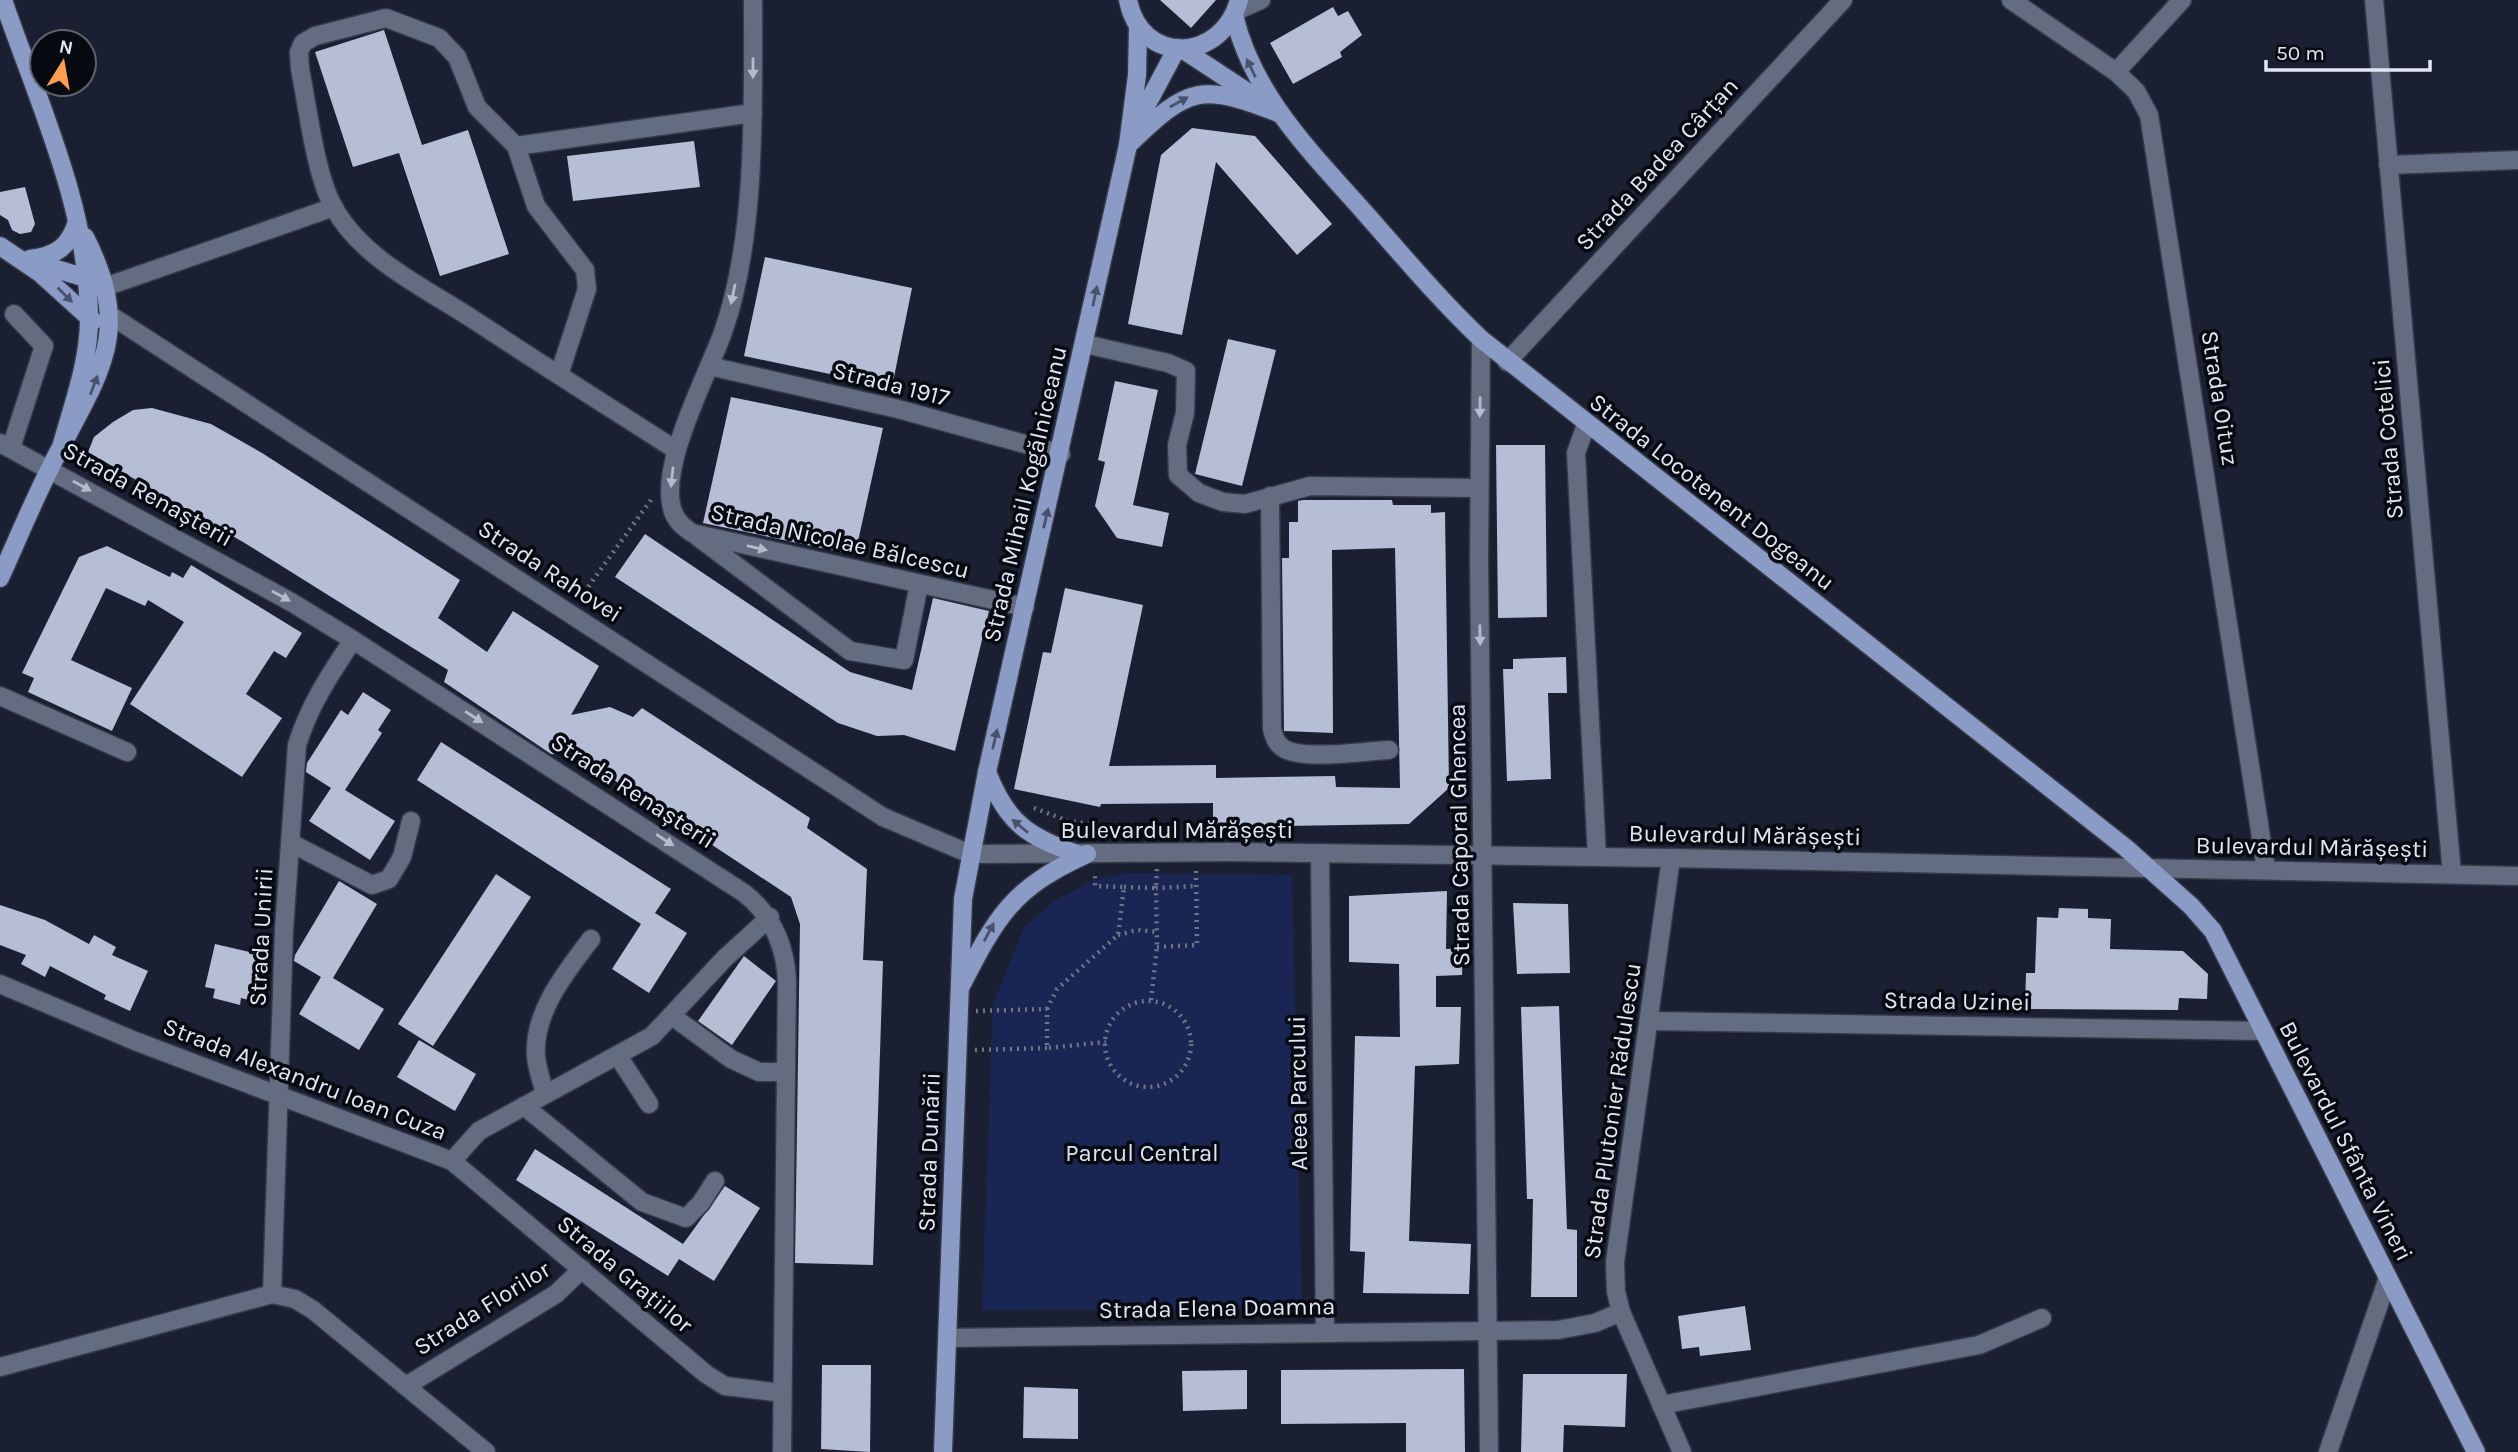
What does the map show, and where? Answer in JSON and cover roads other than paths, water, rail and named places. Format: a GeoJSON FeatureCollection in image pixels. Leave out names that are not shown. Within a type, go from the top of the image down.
{"type":"FeatureCollection","features":[{"type":"Feature","properties":{"kind":"main road"},"geometry":{"type":"LineString","coordinates":[[0,578],[50,468],[91,394],[110,320],[105,287],[94,254],[77,222],[3,0]]}},
{"type":"Feature","properties":{"kind":"main road"},"geometry":{"type":"LineString","coordinates":[[1128,0],[1138,27]]}},
{"type":"Feature","properties":{"kind":"main road"},"geometry":{"type":"LineString","coordinates":[[1179,48],[1198,47],[1213,40],[1236,9]]}},
{"type":"Feature","properties":{"kind":"main road","name":"Strada Locotenent Dogeanu"},"geometry":{"type":"LineString","coordinates":[[1236,9],[1246,58],[1281,114],[1446,306],[1480,339],[2151,868]]}},
{"type":"Feature","properties":{"kind":"main road","name":"Strada Locotenent Dogeanu"},"geometry":{"type":"LineString","coordinates":[[1138,27],[1150,38],[1179,48],[1281,114]]}},
{"type":"Feature","properties":{"kind":"main road","name":"Strada Mihail Kogălniceanu"},"geometry":{"type":"LineString","coordinates":[[970,854],[1128,145],[1137,75],[1138,27]]}},
{"type":"Feature","properties":{"kind":"main road","name":"Strada Mihail Kogălniceanu"},"geometry":{"type":"LineString","coordinates":[[1128,145],[1143,107],[1179,48]]}},
{"type":"Feature","properties":{"kind":"main road"},"geometry":{"type":"LineString","coordinates":[[1128,145],[1173,104],[1189,96],[1209,93],[1229,95],[1281,114]]}},
{"type":"Feature","properties":{"kind":"main road"},"geometry":{"type":"LineString","coordinates":[[22,259],[52,255],[62,249],[72,237],[77,222]]}},
{"type":"Feature","properties":{"kind":"main road"},"geometry":{"type":"LineString","coordinates":[[62,444],[83,365],[89,320],[77,222]]}},
{"type":"Feature","properties":{"kind":"main road"},"geometry":{"type":"LineString","coordinates":[[0,246],[22,259],[62,292],[89,320],[110,320]]}},
{"type":"Feature","properties":{"kind":"main road"},"geometry":{"type":"LineString","coordinates":[[22,259],[85,275],[105,287]]}},
{"type":"Feature","properties":{"kind":"main road"},"geometry":{"type":"LineString","coordinates":[[987,772],[1000,803],[1018,826],[1035,837],[1086,854]]}},
{"type":"Feature","properties":{"kind":"main road","name":"Strada Dunării"},"geometry":{"type":"LineString","coordinates":[[943,1452],[960,919],[970,854]]}},
{"type":"Feature","properties":{"kind":"main road"},"geometry":{"type":"LineString","coordinates":[[958,1002],[996,920],[1016,896],[1046,874],[1086,854]]}},
{"type":"Feature","properties":{"kind":"main road","name":"Bulevardul Sfânta Vineri"},"geometry":{"type":"LineString","coordinates":[[2151,868],[2213,931],[2476,1452]]}},
{"type":"Feature","properties":{"kind":"street","name":"Strada Nicolae Bălcescu"},"geometry":{"type":"LineString","coordinates":[[753,0],[753,113],[737,275],[728,319],[675,459],[672,507],[681,524],[692,533],[1025,607]]}},
{"type":"Feature","properties":{"kind":"street"},"geometry":{"type":"LineString","coordinates":[[1236,9],[1261,0]]}},
{"type":"Feature","properties":{"kind":"street","name":"Strada Badea Cârțan"},"geometry":{"type":"LineString","coordinates":[[1507,362],[1843,0]]}},
{"type":"Feature","properties":{"kind":"street","name":"Strada Oituz"},"geometry":{"type":"LineString","coordinates":[[2011,0],[2116,72],[2136,91],[2149,115],[2159,160],[2266,869]]}},
{"type":"Feature","properties":{"kind":"street"},"geometry":{"type":"LineString","coordinates":[[2116,72],[2182,0]]}},
{"type":"Feature","properties":{"kind":"street","name":"Strada Cotelici"},"geometry":{"type":"LineString","coordinates":[[2374,0],[2452,874]]}},
{"type":"Feature","properties":{"kind":"street"},"geometry":{"type":"LineString","coordinates":[[559,375],[587,289],[585,270],[536,206],[516,146],[477,107],[457,57],[439,38],[386,18],[315,36],[303,43],[299,52],[300,69],[320,162],[334,207],[349,230],[379,258],[559,375],[675,459]]}},
{"type":"Feature","properties":{"kind":"street"},"geometry":{"type":"LineString","coordinates":[[516,146],[753,113]]}},
{"type":"Feature","properties":{"kind":"street"},"geometry":{"type":"LineString","coordinates":[[2388,165],[2518,160]]}},
{"type":"Feature","properties":{"kind":"street"},"geometry":{"type":"LineString","coordinates":[[105,287],[334,207]]}},
{"type":"Feature","properties":{"kind":"street"},"geometry":{"type":"LineString","coordinates":[[6,445],[44,346],[13,314]]}},
{"type":"Feature","properties":{"kind":"street","name":"Strada Rahovei"},"geometry":{"type":"LineString","coordinates":[[110,320],[569,612],[883,817],[970,854]]}},
{"type":"Feature","properties":{"kind":"street","name":"Strada Caporal Ghencea"},"geometry":{"type":"LineString","coordinates":[[1480,339],[1479,488],[1488,1331]]}},
{"type":"Feature","properties":{"kind":"street"},"geometry":{"type":"LineString","coordinates":[[1085,344],[1168,363],[1186,371],[1185,413],[1177,445],[1178,475],[1199,493],[1223,502],[1245,504],[1310,486],[1479,488]]}},
{"type":"Feature","properties":{"kind":"street","name":"Strada 1917"},"geometry":{"type":"LineString","coordinates":[[709,366],[898,409],[1061,454]]}},
{"type":"Feature","properties":{"kind":"street"},"geometry":{"type":"LineString","coordinates":[[1587,425],[1576,453],[1597,857]]}},
{"type":"Feature","properties":{"kind":"street","name":"Strada Renașterii"},"geometry":{"type":"LineString","coordinates":[[6,445],[353,640],[744,892],[770,917],[786,964],[782,1452]]}},
{"type":"Feature","properties":{"kind":"street"},"geometry":{"type":"LineString","coordinates":[[1270,496],[1272,729],[1276,741],[1284,749],[1301,754],[1389,750]]}},
{"type":"Feature","properties":{"kind":"street"},"geometry":{"type":"LineString","coordinates":[[692,533],[850,651],[904,660],[919,584]]}},
{"type":"Feature","properties":{"kind":"street","name":"Strada Unirii"},"geometry":{"type":"LineString","coordinates":[[272,1294],[284,930],[297,745],[304,722],[322,686],[353,640]]}},
{"type":"Feature","properties":{"kind":"street"},"geometry":{"type":"LineString","coordinates":[[0,696],[127,752]]}},
{"type":"Feature","properties":{"kind":"street"},"geometry":{"type":"LineString","coordinates":[[291,843],[372,885],[389,879],[402,857],[411,821]]}},
{"type":"Feature","properties":{"kind":"street","name":"Bulevardul Mărășești"},"geometry":{"type":"LineString","coordinates":[[970,854],[1196,853],[1671,858],[2518,876]]}},
{"type":"Feature","properties":{"kind":"street","name":"Aleea Parcului"},"geometry":{"type":"LineString","coordinates":[[1320,855],[1325,1331]]}},
{"type":"Feature","properties":{"kind":"street","name":"Strada Plutonier Rădulescu"},"geometry":{"type":"LineString","coordinates":[[1671,858],[1615,1262],[1620,1312],[1682,1452]]}},
{"type":"Feature","properties":{"kind":"street","name":"Strada Alexandru Ioan Cuza"},"geometry":{"type":"LineString","coordinates":[[0,984],[135,1041],[452,1161],[479,1131],[652,1035],[725,958],[770,917]]}},
{"type":"Feature","properties":{"kind":"street"},"geometry":{"type":"LineString","coordinates":[[545,1094],[536,1057],[537,1038],[546,1008],[591,939]]}},
{"type":"Feature","properties":{"kind":"street"},"geometry":{"type":"LineString","coordinates":[[672,1016],[731,1059],[759,1072],[786,1072]]}},
{"type":"Feature","properties":{"kind":"street","name":"Strada Uzinei"},"geometry":{"type":"LineString","coordinates":[[1650,1021],[2263,1031]]}},
{"type":"Feature","properties":{"kind":"street"},"geometry":{"type":"LineString","coordinates":[[618,1056],[649,1104]]}},
{"type":"Feature","properties":{"kind":"street"},"geometry":{"type":"LineString","coordinates":[[524,1106],[642,1202],[686,1217],[702,1203],[715,1181]]}},
{"type":"Feature","properties":{"kind":"street","name":"Strada Grațiilor"},"geometry":{"type":"LineString","coordinates":[[452,1161],[706,1374],[725,1386],[782,1393]]}},
{"type":"Feature","properties":{"kind":"street","name":"Strada Florilor"},"geometry":{"type":"LineString","coordinates":[[406,1386],[556,1294],[582,1269]]}},
{"type":"Feature","properties":{"kind":"street"},"geometry":{"type":"LineString","coordinates":[[2328,1452],[2388,1278]]}},
{"type":"Feature","properties":{"kind":"street"},"geometry":{"type":"LineString","coordinates":[[0,1367],[272,1294],[295,1299],[313,1310],[486,1452]]}},
{"type":"Feature","properties":{"kind":"street","name":"Strada Elena Doamna"},"geometry":{"type":"LineString","coordinates":[[948,1338],[1558,1330],[1595,1323],[1620,1312]]}},
{"type":"Feature","properties":{"kind":"street"},"geometry":{"type":"LineString","coordinates":[[1661,1405],[1979,1345],[2042,1318]]}},
{"type":"Feature","properties":{"kind":"street"},"geometry":{"type":"LineString","coordinates":[[1488,1331],[1489,1452]]}},
{"type":"Feature","properties":{"kind":"park label","name":"Parcul Central"},"geometry":{"type":"Point","coordinates":[1142,1153]}}]}
